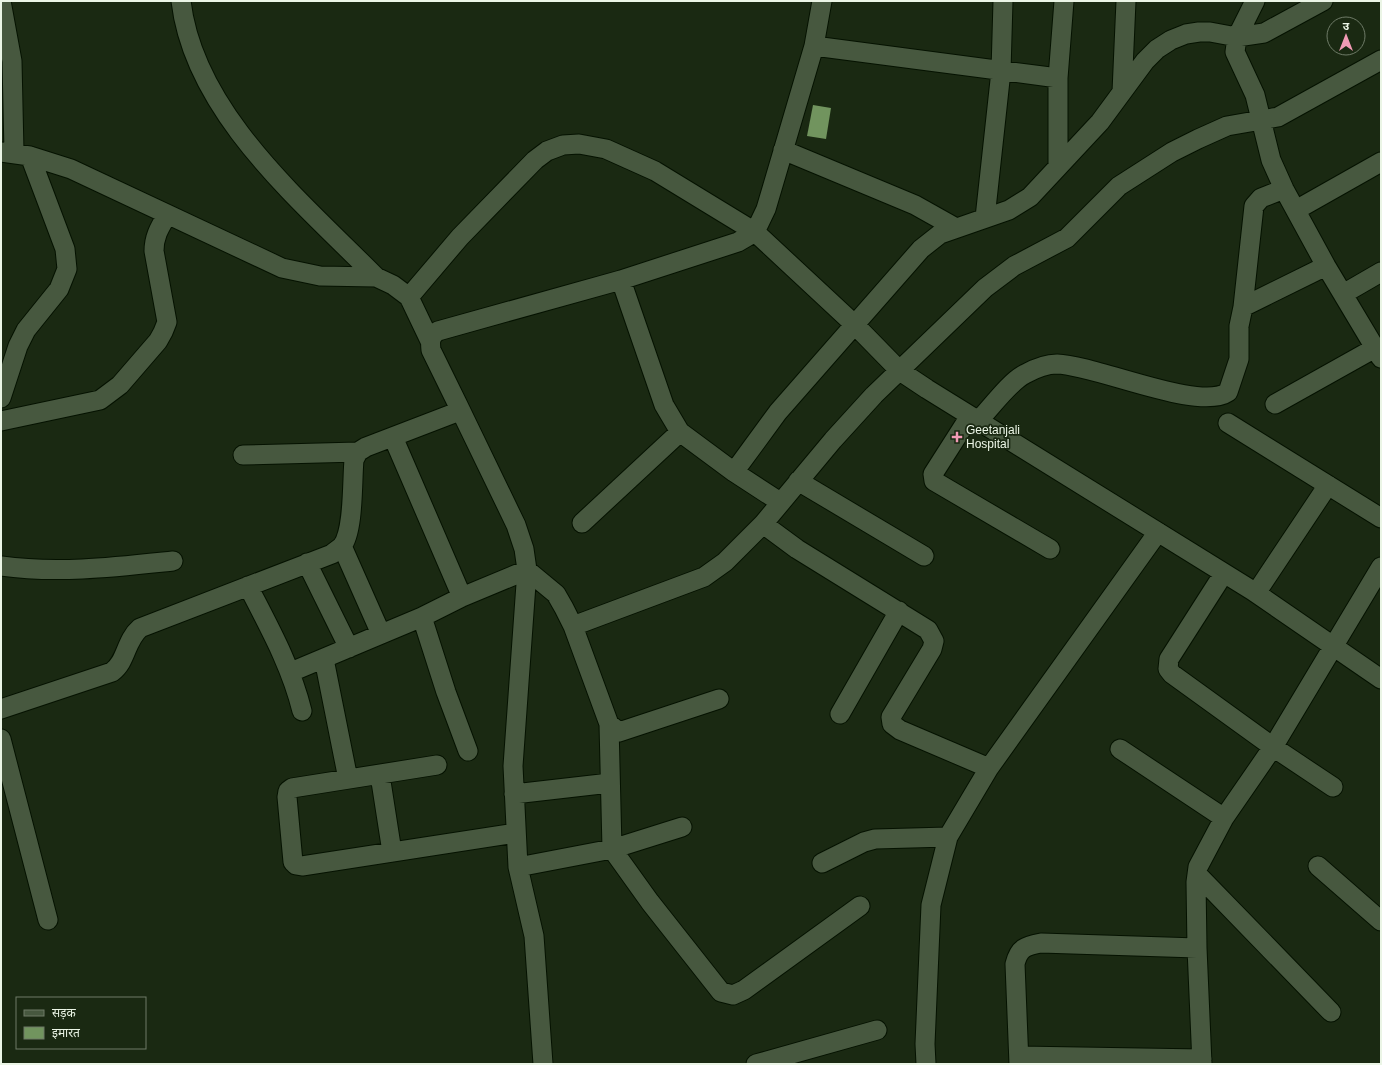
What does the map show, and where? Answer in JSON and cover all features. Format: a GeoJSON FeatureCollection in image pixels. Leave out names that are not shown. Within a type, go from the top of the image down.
{"type":"FeatureCollection","features":[{"type":"Feature","properties":{"kind":"street"},"geometry":{"type":"LineString","coordinates":[[1,398],[18,346],[26,330],[59,289],[67,269],[65,249],[15,153],[12,61],[2,1]]}},
{"type":"Feature","properties":{"kind":"street"},"geometry":{"type":"LineString","coordinates":[[181,1],[183,19],[194,53],[215,96],[238,133],[275,175],[376,277],[393,285],[409,297],[430,342],[431,350],[516,525],[524,549],[527,570],[513,748],[514,794],[518,867],[534,936],[542,1064]]}},
{"type":"Feature","properties":{"kind":"street"},"geometry":{"type":"LineString","coordinates":[[430,342],[432,335],[438,331],[621,280],[738,242],[755,232],[766,209],[784,150],[814,46],[822,1]]}},
{"type":"Feature","properties":{"kind":"street"},"geometry":{"type":"LineString","coordinates":[[986,218],[1001,71],[1003,1]]}},
{"type":"Feature","properties":{"kind":"street"},"geometry":{"type":"LineString","coordinates":[[1058,166],[1058,78],[1064,1]]}},
{"type":"Feature","properties":{"kind":"street"},"geometry":{"type":"LineString","coordinates":[[1122,93],[1126,1]]}},
{"type":"Feature","properties":{"kind":"street"},"geometry":{"type":"LineString","coordinates":[[1255,1],[1237,37],[1236,56],[1255,95],[1271,160],[1284,189],[1326,266],[1378,353],[1275,404]]}},
{"type":"Feature","properties":{"kind":"street"},"geometry":{"type":"LineString","coordinates":[[734,472],[778,412],[921,249],[940,234],[1021,204],[1030,197],[1100,122],[1145,61],[1157,49],[1171,40],[1186,34],[1210,32],[1237,37],[1264,32],[1324,1]]}},
{"type":"Feature","properties":{"kind":"street"},"geometry":{"type":"LineString","coordinates":[[814,46],[1058,78]]}},
{"type":"Feature","properties":{"kind":"street"},"geometry":{"type":"LineString","coordinates":[[573,626],[704,577],[725,562],[763,524],[798,481],[874,395],[985,288],[1020,262],[1066,238],[1119,186],[1172,152],[1198,139],[1226,126],[1278,117],[1381,60]]}},
{"type":"Feature","properties":{"kind":"street"},"geometry":{"type":"LineString","coordinates":[[409,297],[460,237],[535,160],[547,151],[564,145],[579,144],[606,149],[655,171],[755,232],[855,324],[900,371],[974,419],[1256,593],[1381,679]]}},
{"type":"Feature","properties":{"kind":"street"},"geometry":{"type":"LineString","coordinates":[[784,150],[915,205],[956,228]]}},
{"type":"Feature","properties":{"kind":"street"},"geometry":{"type":"LineString","coordinates":[[15,153],[71,169],[282,268],[320,276],[376,277]]}},
{"type":"Feature","properties":{"kind":"street"},"geometry":{"type":"LineString","coordinates":[[1296,210],[1381,162]]}},
{"type":"Feature","properties":{"kind":"street"},"geometry":{"type":"LineString","coordinates":[[1050,549],[934,481],[933,474],[974,419],[1024,374],[1056,364],[1076,366],[1176,394],[1208,397],[1223,396],[1232,387],[1239,359],[1239,332],[1254,206],[1261,198],[1284,189]]}},
{"type":"Feature","properties":{"kind":"street"},"geometry":{"type":"LineString","coordinates":[[1,421],[100,400],[120,385],[158,341],[166,322],[154,251],[154,240],[167,214]]}},
{"type":"Feature","properties":{"kind":"street"},"geometry":{"type":"LineString","coordinates":[[1243,307],[1326,266]]}},
{"type":"Feature","properties":{"kind":"street"},"geometry":{"type":"LineString","coordinates":[[1343,294],[1381,272]]}},
{"type":"Feature","properties":{"kind":"street"},"geometry":{"type":"LineString","coordinates":[[621,280],[664,405],[680,432],[734,472],[780,502]]}},
{"type":"Feature","properties":{"kind":"street"},"geometry":{"type":"LineString","coordinates":[[243,455],[358,452],[452,414],[456,411],[458,405]]}},
{"type":"Feature","properties":{"kind":"street"},"geometry":{"type":"LineString","coordinates":[[1228,422],[1381,518]]}},
{"type":"Feature","properties":{"kind":"street"},"geometry":{"type":"LineString","coordinates":[[582,523],[680,432]]}},
{"type":"Feature","properties":{"kind":"street"},"geometry":{"type":"LineString","coordinates":[[393,437],[462,597]]}},
{"type":"Feature","properties":{"kind":"street"},"geometry":{"type":"LineString","coordinates":[[1,709],[112,672],[119,667],[130,640],[140,628],[332,554],[342,546],[348,535],[354,460],[358,452]]}},
{"type":"Feature","properties":{"kind":"street"},"geometry":{"type":"LineString","coordinates":[[798,481],[924,556]]}},
{"type":"Feature","properties":{"kind":"street"},"geometry":{"type":"LineString","coordinates":[[1256,593],[1328,485]]}},
{"type":"Feature","properties":{"kind":"street"},"geometry":{"type":"LineString","coordinates":[[763,524],[797,550],[928,630],[934,641],[932,648],[891,717],[892,724],[900,730],[989,768]]}},
{"type":"Feature","properties":{"kind":"street"},"geometry":{"type":"LineString","coordinates":[[926,1064],[925,1044],[931,905],[948,837],[989,768],[1158,532]]}},
{"type":"Feature","properties":{"kind":"street"},"geometry":{"type":"LineString","coordinates":[[342,546],[381,634]]}},
{"type":"Feature","properties":{"kind":"street"},"geometry":{"type":"LineString","coordinates":[[1,566],[54,570],[107,568],[172,562]]}},
{"type":"Feature","properties":{"kind":"street"},"geometry":{"type":"LineString","coordinates":[[307,563],[349,648]]}},
{"type":"Feature","properties":{"kind":"street"},"geometry":{"type":"LineString","coordinates":[[1197,948],[1041,943],[1027,946],[1018,953],[1015,964],[1019,1060],[1202,1061],[1197,948],[1197,874],[1203,856],[1224,818],[1273,746],[1381,567]]}},
{"type":"Feature","properties":{"kind":"street"},"geometry":{"type":"LineString","coordinates":[[291,672],[422,618],[462,597],[527,570]]}},
{"type":"Feature","properties":{"kind":"street"},"geometry":{"type":"LineString","coordinates":[[527,570],[556,594],[573,626],[609,724],[612,849],[650,902],[721,992],[727,995],[733,995],[744,990],[860,906]]}},
{"type":"Feature","properties":{"kind":"street"},"geometry":{"type":"LineString","coordinates":[[1224,573],[1170,659],[1168,669],[1273,746],[1333,787]]}},
{"type":"Feature","properties":{"kind":"street"},"geometry":{"type":"LineString","coordinates":[[248,586],[291,672],[302,710]]}},
{"type":"Feature","properties":{"kind":"street"},"geometry":{"type":"LineString","coordinates":[[840,714],[899,611]]}},
{"type":"Feature","properties":{"kind":"street"},"geometry":{"type":"LineString","coordinates":[[422,618],[446,692],[468,751]]}},
{"type":"Feature","properties":{"kind":"street"},"geometry":{"type":"LineString","coordinates":[[324,659],[348,779]]}},
{"type":"Feature","properties":{"kind":"street"},"geometry":{"type":"LineString","coordinates":[[609,724],[619,732],[719,698]]}},
{"type":"Feature","properties":{"kind":"street"},"geometry":{"type":"LineString","coordinates":[[1,739],[48,920]]}},
{"type":"Feature","properties":{"kind":"street"},"geometry":{"type":"LineString","coordinates":[[1120,749],[1224,818]]}},
{"type":"Feature","properties":{"kind":"street"},"geometry":{"type":"LineString","coordinates":[[437,765],[380,775],[297,786],[288,791],[287,797],[293,862],[296,865],[302,866],[516,833]]}},
{"type":"Feature","properties":{"kind":"street"},"geometry":{"type":"LineString","coordinates":[[380,775],[392,852]]}},
{"type":"Feature","properties":{"kind":"street"},"geometry":{"type":"LineString","coordinates":[[514,794],[610,783]]}},
{"type":"Feature","properties":{"kind":"street"},"geometry":{"type":"LineString","coordinates":[[518,867],[612,849],[682,827]]}},
{"type":"Feature","properties":{"kind":"street"},"geometry":{"type":"LineString","coordinates":[[822,862],[864,842],[876,839],[948,837]]}},
{"type":"Feature","properties":{"kind":"street"},"geometry":{"type":"LineString","coordinates":[[1318,866],[1381,921]]}},
{"type":"Feature","properties":{"kind":"street"},"geometry":{"type":"LineString","coordinates":[[1197,874],[1330,1012]]}},
{"type":"Feature","properties":{"kind":"street"},"geometry":{"type":"LineString","coordinates":[[756,1064],[876,1030]]}},
{"type":"Feature","properties":{"kind":"building"},"geometry":{"type":"Polygon","coordinates":[[[813,105],[831,108],[826,139],[807,136],[813,105]]]}},
{"type":"Feature","properties":{"kind":"place","name":"Geetanjali Hospital"},"geometry":{"type":"Point","coordinates":[957,437]}}]}
